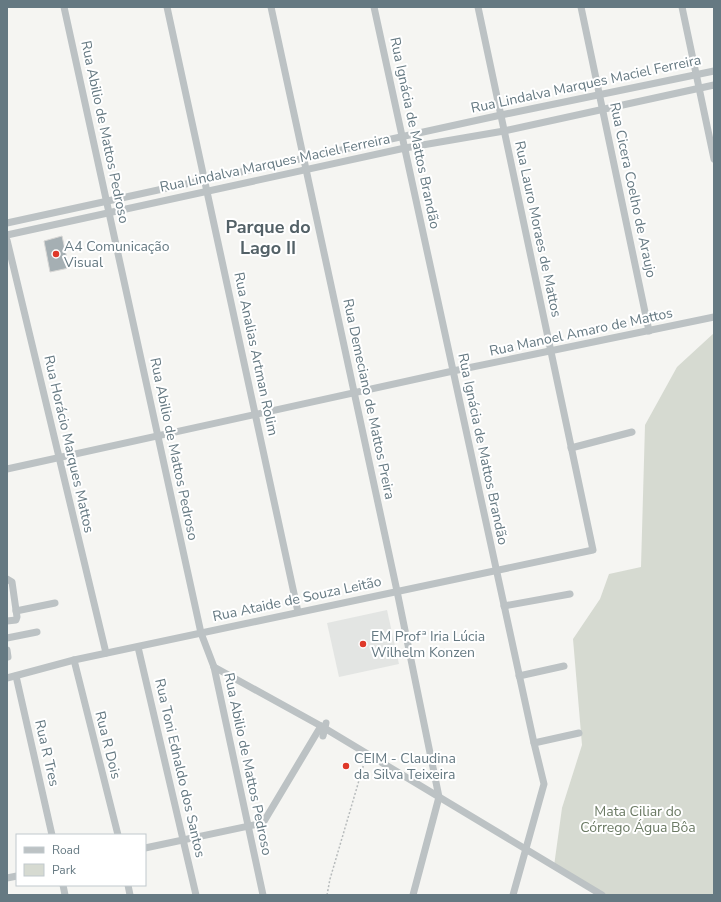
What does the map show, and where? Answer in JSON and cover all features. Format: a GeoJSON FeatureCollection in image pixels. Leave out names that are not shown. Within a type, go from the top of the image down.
{"type":"FeatureCollection","features":[{"type":"Feature","properties":{"kind":"street","name":"Rua Abilio de Mattos Pedroso"},"geometry":{"type":"LineString","coordinates":[[64,7],[201,633],[214,667],[263,895]]}},
{"type":"Feature","properties":{"kind":"street","name":"Rua Analias Artman Rolim"},"geometry":{"type":"LineString","coordinates":[[167,7],[259,414],[298,612]]}},
{"type":"Feature","properties":{"kind":"street","name":"Rua Demeciano de Mattos Preira"},"geometry":{"type":"LineString","coordinates":[[271,7],[444,800]]}},
{"type":"Feature","properties":{"kind":"street","name":"Rua Ignácia de Mattos Brandão"},"geometry":{"type":"LineString","coordinates":[[374,7],[405,148],[492,570],[504,606],[544,784],[513,895]]}},
{"type":"Feature","properties":{"kind":"street","name":"Rua Lauro Moraes de Mattos"},"geometry":{"type":"LineString","coordinates":[[478,7],[593,550]]}},
{"type":"Feature","properties":{"kind":"street","name":"Rua Cicera Coelho de Araujo"},"geometry":{"type":"LineString","coordinates":[[581,7],[649,331]]}},
{"type":"Feature","properties":{"kind":"street"},"geometry":{"type":"LineString","coordinates":[[682,7],[714,159]]}},
{"type":"Feature","properties":{"kind":"street","name":"Rua Lindalva Marques Maciel Ferreira"},"geometry":{"type":"LineString","coordinates":[[7,223],[402,136],[600,96],[714,71]]}},
{"type":"Feature","properties":{"kind":"street","name":"Rua Lindalva Marques Maciel Ferreira"},"geometry":{"type":"LineString","coordinates":[[7,235],[208,191],[307,174],[405,148],[504,131],[714,85]]}},
{"type":"Feature","properties":{"kind":"street","name":"Rua Horácio Marques Mattos"},"geometry":{"type":"LineString","coordinates":[[7,240],[106,654]]}},
{"type":"Feature","properties":{"kind":"street","name":"Rua Manoel Amaro de Mattos"},"geometry":{"type":"LineString","coordinates":[[7,470],[450,371],[551,352],[714,317]]}},
{"type":"Feature","properties":{"kind":"street"},"geometry":{"type":"LineString","coordinates":[[571,448],[632,432]]}},
{"type":"Feature","properties":{"kind":"street","name":"Rua Ataide de Souza Leitão"},"geometry":{"type":"LineString","coordinates":[[7,678],[74,660],[298,612],[397,589],[593,550]]}},
{"type":"Feature","properties":{"kind":"street"},"geometry":{"type":"LineString","coordinates":[[7,579],[12,582],[18,617],[16,620],[7,621]]}},
{"type":"Feature","properties":{"kind":"street"},"geometry":{"type":"LineString","coordinates":[[504,606],[570,594]]}},
{"type":"Feature","properties":{"kind":"street"},"geometry":{"type":"LineString","coordinates":[[16,611],[54,603]]}},
{"type":"Feature","properties":{"kind":"street"},"geometry":{"type":"LineString","coordinates":[[7,638],[37,632]]}},
{"type":"Feature","properties":{"kind":"street","name":"Rua Toni Ednaldo dos Santos"},"geometry":{"type":"LineString","coordinates":[[138,647],[196,895]]}},
{"type":"Feature","properties":{"kind":"street","name":"Rua R Dois"},"geometry":{"type":"LineString","coordinates":[[74,660],[118,834]]}},
{"type":"Feature","properties":{"kind":"street"},"geometry":{"type":"LineString","coordinates":[[519,676],[564,666]]}},
{"type":"Feature","properties":{"kind":"street"},"geometry":{"type":"LineString","coordinates":[[214,667],[526,848],[602,895]]}},
{"type":"Feature","properties":{"kind":"street","name":"Rua R Tres"},"geometry":{"type":"LineString","coordinates":[[16,676],[52,834]]}},
{"type":"Feature","properties":{"kind":"street"},"geometry":{"type":"LineString","coordinates":[[146,848],[184,839],[249,828],[263,823],[323,729]]}},
{"type":"Feature","properties":{"kind":"street"},"geometry":{"type":"LineString","coordinates":[[534,743],[579,733]]}},
{"type":"Feature","properties":{"kind":"street"},"geometry":{"type":"LineString","coordinates":[[413,895],[444,800]]}},
{"type":"Feature","properties":{"kind":"street"},"geometry":{"type":"LineString","coordinates":[[586,895],[588,887]]}},
{"type":"Feature","properties":{"kind":"path"},"geometry":{"type":"LineString","coordinates":[[327,895],[330,879],[366,754]]}},
{"type":"Feature","properties":{"kind":"shaded area","name":"EM Profª Iria Lúcia Wilhelm Konzen"},"geometry":{"type":"Polygon","coordinates":[[[387,610],[399,664],[339,677],[327,623],[387,610]]]}},
{"type":"Feature","properties":{"kind":"green space","name":"Mata Ciliar do Córrego Água Bôa"},"geometry":{"type":"Polygon","coordinates":[[[714,333],[714,895],[603,895],[554,866],[562,808],[582,745],[573,639],[600,599],[609,574],[641,567],[645,425],[677,367],[714,333]]]}},
{"type":"Feature","properties":{"kind":"building","name":"A4 Comunicação Visual"},"geometry":{"type":"Polygon","coordinates":[[[62,236],[69,268],[50,272],[44,241],[62,236]]]}},
{"type":"Feature","properties":{"kind":"place","name":"A4 Comunicação Visual"},"geometry":{"type":"Point","coordinates":[56,254]}},
{"type":"Feature","properties":{"kind":"place","name":"EM Profª Iria Lúcia Wilhelm Konzen"},"geometry":{"type":"Point","coordinates":[363,644]}},
{"type":"Feature","properties":{"kind":"place","name":"CEIM - Claudina da Silva Teixeira"},"geometry":{"type":"Point","coordinates":[346,766]}},
{"type":"Feature","properties":{"kind":"district","name":"Parque do Lago II"},"geometry":{"type":"Point","coordinates":[268,237]}}]}
